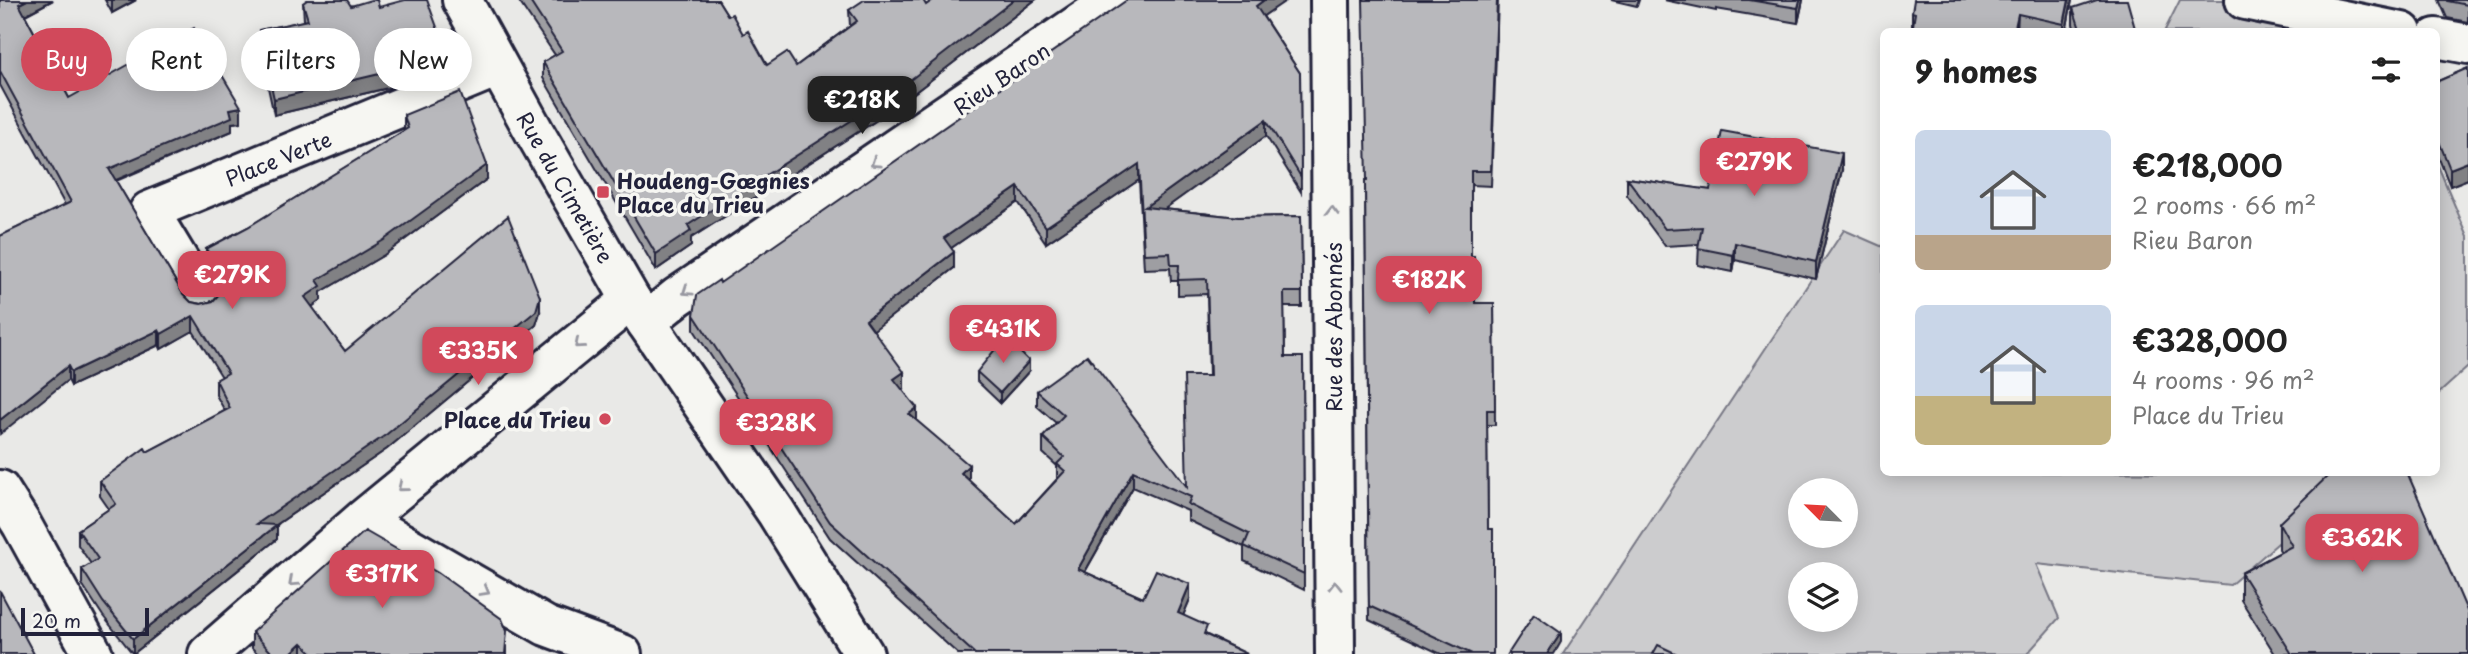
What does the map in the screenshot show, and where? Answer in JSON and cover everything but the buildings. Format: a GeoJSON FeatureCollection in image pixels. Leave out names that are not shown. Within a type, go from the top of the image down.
{"type":"FeatureCollection","features":[{"type":"Feature","properties":{"kind":"street","name":"Rue du Cimetière"},"geometry":{"type":"LineString","coordinates":[[462,0],[638,311]]}},
{"type":"Feature","properties":{"kind":"street","name":"Rieu Baron"},"geometry":{"type":"LineString","coordinates":[[638,311],[688,290],[1114,0]]}},
{"type":"Feature","properties":{"kind":"street","name":"Rue des Abonnés"},"geometry":{"type":"LineString","coordinates":[[1330,0],[1335,654]]}},
{"type":"Feature","properties":{"kind":"street"},"geometry":{"type":"LineString","coordinates":[[2245,0],[2382,28]]}},
{"type":"Feature","properties":{"kind":"street"},"geometry":{"type":"LineString","coordinates":[[2440,39],[2468,44]]}},
{"type":"Feature","properties":{"kind":"street","name":"Place Verte"},"geometry":{"type":"LineString","coordinates":[[201,297],[149,211],[498,66]]}},
{"type":"Feature","properties":{"kind":"street"},"geometry":{"type":"LineString","coordinates":[[208,654],[245,625],[362,520],[638,311],[776,512],[864,654]]}},
{"type":"Feature","properties":{"kind":"street"},"geometry":{"type":"LineString","coordinates":[[0,490],[22,524],[93,654]]}},
{"type":"Feature","properties":{"kind":"street"},"geometry":{"type":"LineString","coordinates":[[362,520],[545,640],[622,654]]}},
{"type":"Feature","properties":{"kind":"shaded area"},"geometry":{"type":"Polygon","coordinates":[[[2180,0],[2245,0],[2382,28],[2166,28],[2180,0]]]}},
{"type":"Feature","properties":{"kind":"shaded area"},"geometry":{"type":"Polygon","coordinates":[[[2440,170],[2468,237],[2468,367],[2440,392],[2440,170]]]}},
{"type":"Feature","properties":{"kind":"shaded area"},"geometry":{"type":"Polygon","coordinates":[[[1844,230],[1880,246],[1880,476],[2350,476],[2230,585],[2036,564],[2059,618],[2027,654],[1563,654],[1844,230]]]}},
{"type":"Feature","properties":{"kind":"place","name":"Houdeng-Gœgnies Place du Trieu"},"geometry":{"type":"Point","coordinates":[603,192]}},
{"type":"Feature","properties":{"kind":"place","name":"Place du Trieu"},"geometry":{"type":"Point","coordinates":[605,419]}}]}
